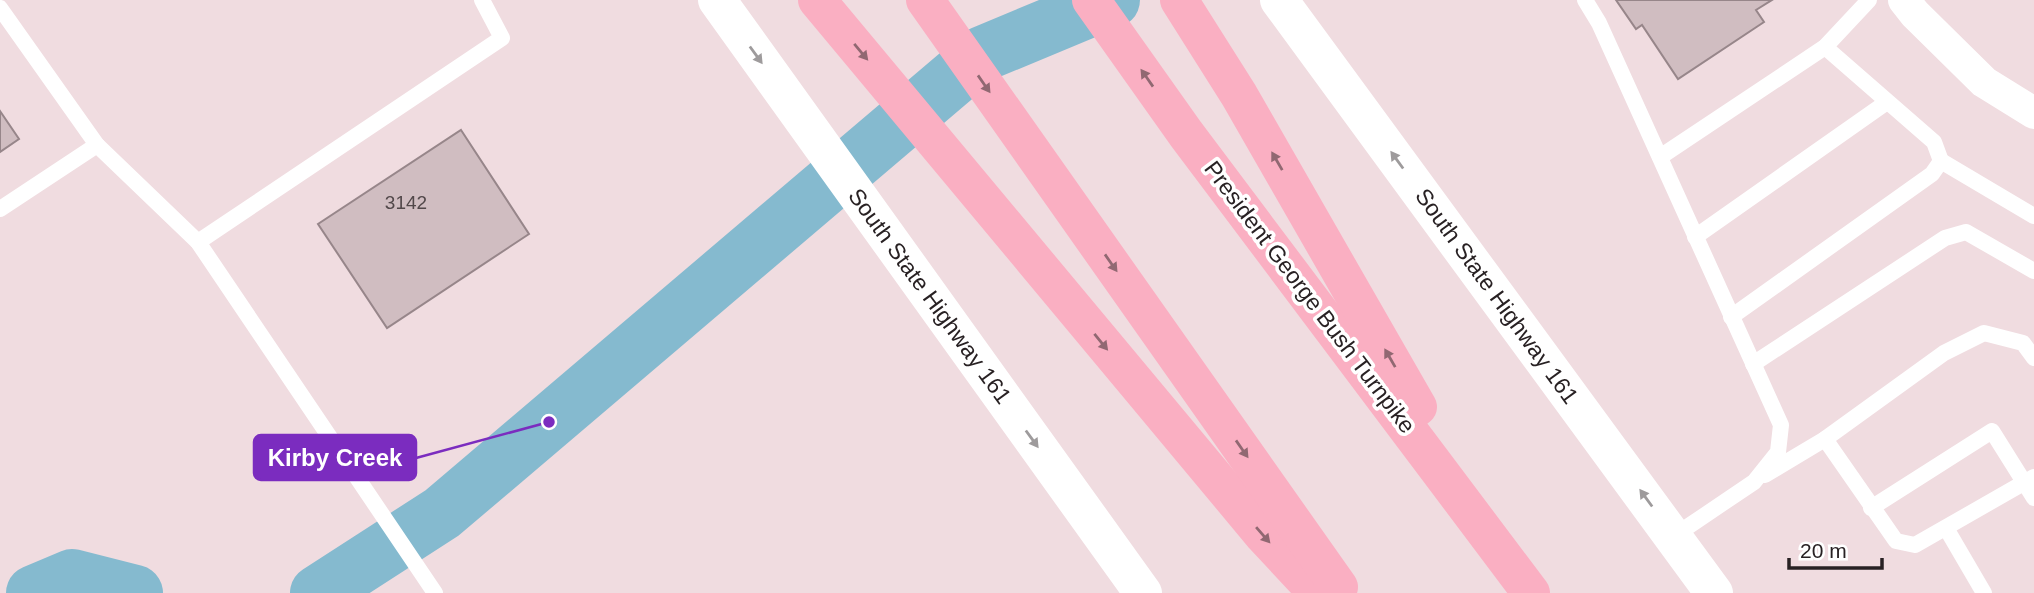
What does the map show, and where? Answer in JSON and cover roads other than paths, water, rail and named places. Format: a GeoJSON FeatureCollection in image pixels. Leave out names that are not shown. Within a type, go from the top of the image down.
{"type":"FeatureCollection","features":[{"type":"Feature","properties":{"kind":"highway"},"geometry":{"type":"LineString","coordinates":[[817,0],[1254,524],[1317,593]]}},
{"type":"Feature","properties":{"kind":"highway","name":"President George Bush Turnpike"},"geometry":{"type":"LineString","coordinates":[[1091,0],[1186,134],[1531,593]]}},
{"type":"Feature","properties":{"kind":"highway"},"geometry":{"type":"LineString","coordinates":[[1179,0],[1238,95],[1497,545]]}},
{"type":"Feature","properties":{"kind":"highway"},"geometry":{"type":"LineString","coordinates":[[935,14],[1343,593]]}},
{"type":"Feature","properties":{"kind":"main road","name":"South State Highway 161"},"geometry":{"type":"LineString","coordinates":[[717,0],[1143,593]]}},
{"type":"Feature","properties":{"kind":"main road","name":"South State Highway 161"},"geometry":{"type":"LineString","coordinates":[[1279,0],[1714,593]]}},
{"type":"Feature","properties":{"kind":"street"},"geometry":{"type":"LineString","coordinates":[[1904,0],[1984,82],[2034,113]]}},
{"type":"Feature","properties":{"kind":"lane"},"geometry":{"type":"LineString","coordinates":[[198,242],[502,38],[482,0]]}},
{"type":"Feature","properties":{"kind":"lane"},"geometry":{"type":"LineString","coordinates":[[1586,0],[1599,23],[1782,425],[1777,452],[1754,482]]}},
{"type":"Feature","properties":{"kind":"lane"},"geometry":{"type":"LineString","coordinates":[[1660,157],[1825,47],[1869,0]]}},
{"type":"Feature","properties":{"kind":"lane"},"geometry":{"type":"LineString","coordinates":[[0,8],[97,145],[198,242],[431,588]]}},
{"type":"Feature","properties":{"kind":"lane"},"geometry":{"type":"LineString","coordinates":[[1825,47],[1934,142],[1941,161],[2034,216]]}},
{"type":"Feature","properties":{"kind":"lane"},"geometry":{"type":"LineString","coordinates":[[1695,237],[1887,102]]}},
{"type":"Feature","properties":{"kind":"lane"},"geometry":{"type":"LineString","coordinates":[[0,209],[97,145]]}},
{"type":"Feature","properties":{"kind":"lane"},"geometry":{"type":"LineString","coordinates":[[1731,317],[1932,174],[1941,161]]}},
{"type":"Feature","properties":{"kind":"lane"},"geometry":{"type":"LineString","coordinates":[[1753,364],[1945,238],[1965,232],[2034,271]]}},
{"type":"Feature","properties":{"kind":"lane"},"geometry":{"type":"LineString","coordinates":[[1674,536],[1754,482],[1825,439],[1944,353],[1984,333],[2023,343],[2034,358]]}},
{"type":"Feature","properties":{"kind":"lane"},"geometry":{"type":"LineString","coordinates":[[1871,508],[1992,431],[2030,479],[2034,498]]}},
{"type":"Feature","properties":{"kind":"lane"},"geometry":{"type":"LineString","coordinates":[[1825,439],[1896,541],[1915,545],[2030,479]]}},
{"type":"Feature","properties":{"kind":"lane"},"geometry":{"type":"LineString","coordinates":[[1946,528],[1984,593]]}},
{"type":"Feature","properties":{"kind":"waterway"},"geometry":{"type":"LineString","coordinates":[[318,593],[442,513],[982,54],[1112,0]]}},
{"type":"Feature","properties":{"kind":"waterway"},"geometry":{"type":"LineString","coordinates":[[34,593],[72,577],[135,593]]}},
{"type":"Feature","properties":{"kind":"place","name":"Kirby Creek"},"geometry":{"type":"Point","coordinates":[549,422]}}]}
